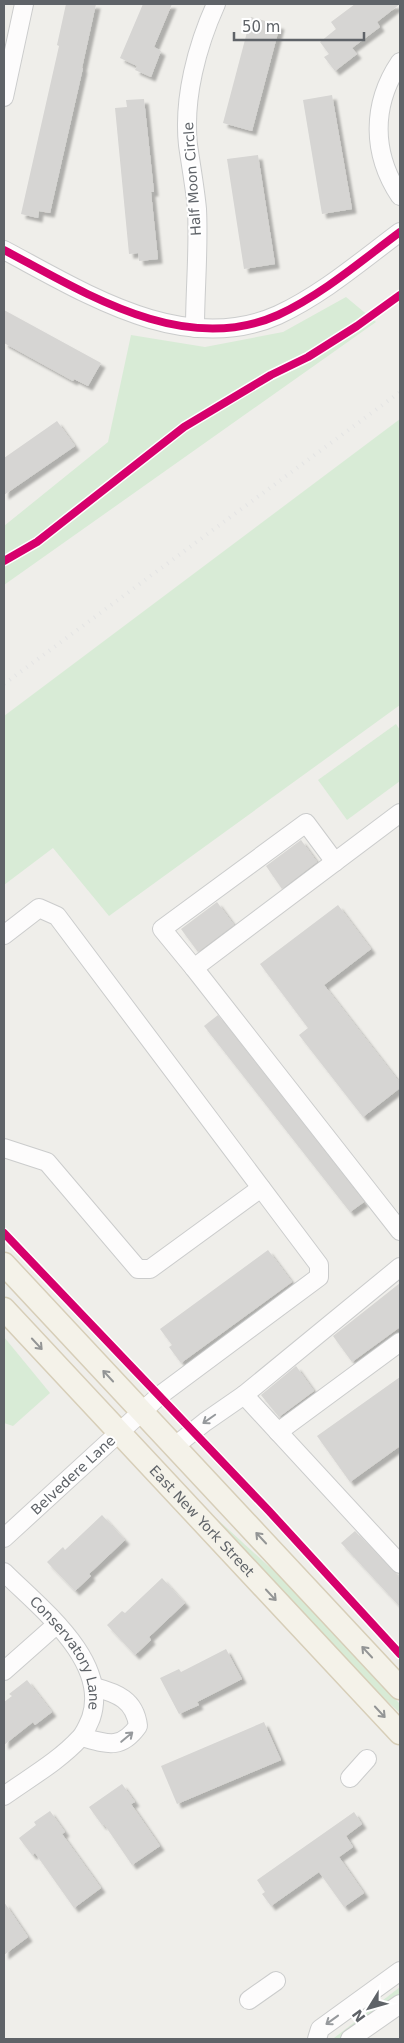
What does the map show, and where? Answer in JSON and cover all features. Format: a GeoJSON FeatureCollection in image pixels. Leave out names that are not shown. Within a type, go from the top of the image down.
{"type":"FeatureCollection","features":[{"type":"Feature","properties":{"kind":"main road"},"geometry":{"type":"LineString","coordinates":[[4,1264],[400,1688]]}},
{"type":"Feature","properties":{"kind":"main road","name":"East New York Street"},"geometry":{"type":"LineString","coordinates":[[4,1309],[400,1733]]}},
{"type":"Feature","properties":{"kind":"street"},"geometry":{"type":"LineString","coordinates":[[4,97],[24,4]]}},
{"type":"Feature","properties":{"kind":"street","name":"Half Moon Circle"},"geometry":{"type":"LineString","coordinates":[[195,328],[197,210],[188,144],[188,106],[199,52],[216,4]]}},
{"type":"Feature","properties":{"kind":"street"},"geometry":{"type":"LineString","coordinates":[[400,62],[387,88],[378,118],[380,151],[384,167],[400,196]]}},
{"type":"Feature","properties":{"kind":"street"},"geometry":{"type":"LineString","coordinates":[[4,250],[131,313],[161,323],[195,328],[224,329],[252,324],[277,315],[312,296],[400,232]]}},
{"type":"Feature","properties":{"kind":"street"},"geometry":{"type":"LineString","coordinates":[[194,968],[400,813]]}},
{"type":"Feature","properties":{"kind":"street"},"geometry":{"type":"LineString","coordinates":[[335,862],[306,823],[162,929],[400,1231]]}},
{"type":"Feature","properties":{"kind":"street"},"geometry":{"type":"LineString","coordinates":[[4,935],[39,908],[57,916],[261,1188],[150,1269],[138,1268],[47,1162],[4,1148]]}},
{"type":"Feature","properties":{"kind":"street","name":"Belvedere Lane"},"geometry":{"type":"LineString","coordinates":[[4,1538],[159,1396],[319,1277],[319,1265],[261,1188]]}},
{"type":"Feature","properties":{"kind":"street"},"geometry":{"type":"LineString","coordinates":[[175,1446],[204,1422],[244,1395],[400,1267]]}},
{"type":"Feature","properties":{"kind":"street"},"geometry":{"type":"LineString","coordinates":[[278,1432],[400,1342]]}},
{"type":"Feature","properties":{"kind":"street"},"geometry":{"type":"LineString","coordinates":[[244,1395],[400,1564]]}},
{"type":"Feature","properties":{"kind":"street","name":"Conservatory Lane"},"geometry":{"type":"LineString","coordinates":[[4,1572],[56,1625],[86,1664],[94,1687],[93,1712],[82,1737],[58,1758],[4,1796]]}},
{"type":"Feature","properties":{"kind":"street"},"geometry":{"type":"LineString","coordinates":[[4,1671],[56,1625]]}},
{"type":"Feature","properties":{"kind":"street"},"geometry":{"type":"LineString","coordinates":[[82,1737],[103,1743],[122,1742],[138,1726],[135,1711],[129,1703],[107,1690],[94,1687]]}},
{"type":"Feature","properties":{"kind":"street"},"geometry":{"type":"LineString","coordinates":[[350,1778],[367,1759]]}},
{"type":"Feature","properties":{"kind":"street"},"geometry":{"type":"LineString","coordinates":[[317,2039],[320,2029],[400,1971]]}},
{"type":"Feature","properties":{"kind":"street"},"geometry":{"type":"LineString","coordinates":[[249,2000],[276,1981]]}},
{"type":"Feature","properties":{"kind":"street"},"geometry":{"type":"LineString","coordinates":[[350,2039],[400,2004]]}},
{"type":"Feature","properties":{"kind":"green space"},"geometry":{"type":"Polygon","coordinates":[[[346,297],[376,322],[4,585],[4,526],[108,442],[131,335],[205,347],[283,332],[346,297]]]}},
{"type":"Feature","properties":{"kind":"green space"},"geometry":{"type":"Polygon","coordinates":[[[400,419],[400,705],[109,916],[53,848],[4,885],[4,716],[400,419]]]}},
{"type":"Feature","properties":{"kind":"green space"},"geometry":{"type":"Polygon","coordinates":[[[396,724],[400,730],[400,781],[347,820],[318,780],[396,724]]]}},
{"type":"Feature","properties":{"kind":"green space"},"geometry":{"type":"Polygon","coordinates":[[[4,1337],[50,1393],[13,1426],[4,1423],[4,1337]]]}},
{"type":"Feature","properties":{"kind":"green space"},"geometry":{"type":"Polygon","coordinates":[[[217,1519],[287,1583],[400,1704],[400,1713],[369,1684],[215,1520],[217,1519]]]}},
{"type":"Feature","properties":{"kind":"green space"},"geometry":{"type":"Polygon","coordinates":[[[400,1987],[400,1994],[395,2000],[339,2039],[334,2038],[400,1987]]]}},
{"type":"Feature","properties":{"kind":"building"},"geometry":{"type":"Polygon","coordinates":[[[66,4],[96,4],[50,213],[39,211],[38,218],[21,214],[59,46],[57,45],[66,4]]]}},
{"type":"Feature","properties":{"kind":"building"},"geometry":{"type":"Polygon","coordinates":[[[143,4],[172,4],[154,47],[161,51],[151,77],[135,70],[137,66],[120,58],[143,4]]]}},
{"type":"Feature","properties":{"kind":"building"},"geometry":{"type":"Polygon","coordinates":[[[355,4],[400,4],[377,22],[380,27],[352,48],[357,54],[335,71],[324,57],[329,54],[320,42],[336,29],[331,22],[355,4]]]}},
{"type":"Feature","properties":{"kind":"building"},"geometry":{"type":"Polygon","coordinates":[[[251,17],[280,25],[252,131],[223,123],[251,17]]]}},
{"type":"Feature","properties":{"kind":"building"},"geometry":{"type":"Polygon","coordinates":[[[332,95],[352,209],[322,214],[303,100],[332,95]]]}},
{"type":"Feature","properties":{"kind":"building"},"geometry":{"type":"Polygon","coordinates":[[[144,99],[154,192],[151,192],[158,259],[139,261],[138,253],[129,254],[115,108],[127,107],[126,100],[144,99]]]}},
{"type":"Feature","properties":{"kind":"building"},"geometry":{"type":"Polygon","coordinates":[[[258,155],[275,264],[244,269],[227,159],[258,155]]]}},
{"type":"Feature","properties":{"kind":"building"},"geometry":{"type":"Polygon","coordinates":[[[4,310],[101,363],[88,386],[74,379],[73,381],[4,343],[4,310]]]}},
{"type":"Feature","properties":{"kind":"building"},"geometry":{"type":"Polygon","coordinates":[[[57,421],[75,446],[4,495],[4,458],[57,421]]]}},
{"type":"Feature","properties":{"kind":"building"},"geometry":{"type":"Polygon","coordinates":[[[301,840],[317,862],[282,889],[266,866],[301,840]]]}},
{"type":"Feature","properties":{"kind":"building"},"geometry":{"type":"Polygon","coordinates":[[[217,902],[234,925],[198,952],[181,929],[217,902]]]}},
{"type":"Feature","properties":{"kind":"building"},"geometry":{"type":"Polygon","coordinates":[[[338,905],[371,949],[324,985],[400,1083],[400,1088],[363,1117],[299,1035],[308,1028],[260,964],[338,905]]]}},
{"type":"Feature","properties":{"kind":"building"},"geometry":{"type":"Polygon","coordinates":[[[218,1015],[364,1202],[350,1212],[204,1026],[218,1015]]]}},
{"type":"Feature","properties":{"kind":"building"},"geometry":{"type":"Polygon","coordinates":[[[268,1250],[292,1282],[181,1363],[169,1347],[172,1345],[160,1329],[268,1250]]]}},
{"type":"Feature","properties":{"kind":"building"},"geometry":{"type":"Polygon","coordinates":[[[400,1283],[400,1327],[352,1362],[333,1336],[400,1283]]]}},
{"type":"Feature","properties":{"kind":"building"},"geometry":{"type":"Polygon","coordinates":[[[296,1366],[314,1391],[279,1417],[261,1395],[296,1366]]]}},
{"type":"Feature","properties":{"kind":"building"},"geometry":{"type":"Polygon","coordinates":[[[400,1377],[400,1446],[350,1482],[317,1436],[400,1377]]]}},
{"type":"Feature","properties":{"kind":"building"},"geometry":{"type":"Polygon","coordinates":[[[102,1515],[125,1540],[89,1574],[91,1576],[75,1591],[47,1562],[63,1547],[65,1550],[102,1515]]]}},
{"type":"Feature","properties":{"kind":"building"},"geometry":{"type":"Polygon","coordinates":[[[355,1531],[400,1578],[400,1607],[341,1543],[355,1531]]]}},
{"type":"Feature","properties":{"kind":"building"},"geometry":{"type":"Polygon","coordinates":[[[162,1578],[185,1603],[149,1637],[151,1640],[135,1655],[107,1625],[122,1611],[125,1613],[162,1578]]]}},
{"type":"Feature","properties":{"kind":"building"},"geometry":{"type":"Polygon","coordinates":[[[226,1649],[242,1679],[197,1702],[199,1705],[179,1714],[160,1678],[179,1669],[181,1672],[226,1649]]]}},
{"type":"Feature","properties":{"kind":"building"},"geometry":{"type":"Polygon","coordinates":[[[27,1680],[52,1712],[35,1725],[33,1722],[4,1745],[4,1702],[12,1696],[9,1694],[27,1680]]]}},
{"type":"Feature","properties":{"kind":"building"},"geometry":{"type":"Polygon","coordinates":[[[264,1722],[281,1760],[177,1804],[161,1766],[264,1722]]]}},
{"type":"Feature","properties":{"kind":"building"},"geometry":{"type":"Polygon","coordinates":[[[122,1784],[135,1802],[131,1804],[160,1846],[132,1865],[104,1824],[102,1825],[89,1807],[122,1784]]]}},
{"type":"Feature","properties":{"kind":"building"},"geometry":{"type":"Polygon","coordinates":[[[50,1811],[65,1832],[62,1834],[101,1888],[74,1908],[35,1853],[32,1855],[19,1838],[36,1825],[34,1822],[50,1811]]]}},
{"type":"Feature","properties":{"kind":"building"},"geometry":{"type":"Polygon","coordinates":[[[354,1812],[362,1824],[346,1836],[353,1847],[339,1857],[364,1893],[344,1907],[319,1872],[271,1906],[262,1894],[265,1892],[257,1880],[354,1812]]]}},
{"type":"Feature","properties":{"kind":"building"},"geometry":{"type":"Polygon","coordinates":[[[4,1902],[28,1937],[4,1955],[4,1902]]]}},
{"type":"Feature","properties":{"kind":"railway"},"geometry":{"type":"LineString","coordinates":[[4,684],[400,392]]}},
{"type":"Feature","properties":{"kind":"cycle path"},"geometry":{"type":"LineString","coordinates":[[4,250],[102,301],[136,314],[171,324],[207,329],[243,326],[278,315],[295,307],[326,287],[400,232]]}},
{"type":"Feature","properties":{"kind":"cycle path"},"geometry":{"type":"LineString","coordinates":[[4,561],[37,542],[184,427],[271,375],[308,357],[357,326],[400,295]]}},
{"type":"Feature","properties":{"kind":"cycle path"},"geometry":{"type":"LineString","coordinates":[[4,1233],[269,1511],[400,1654]]}}]}
